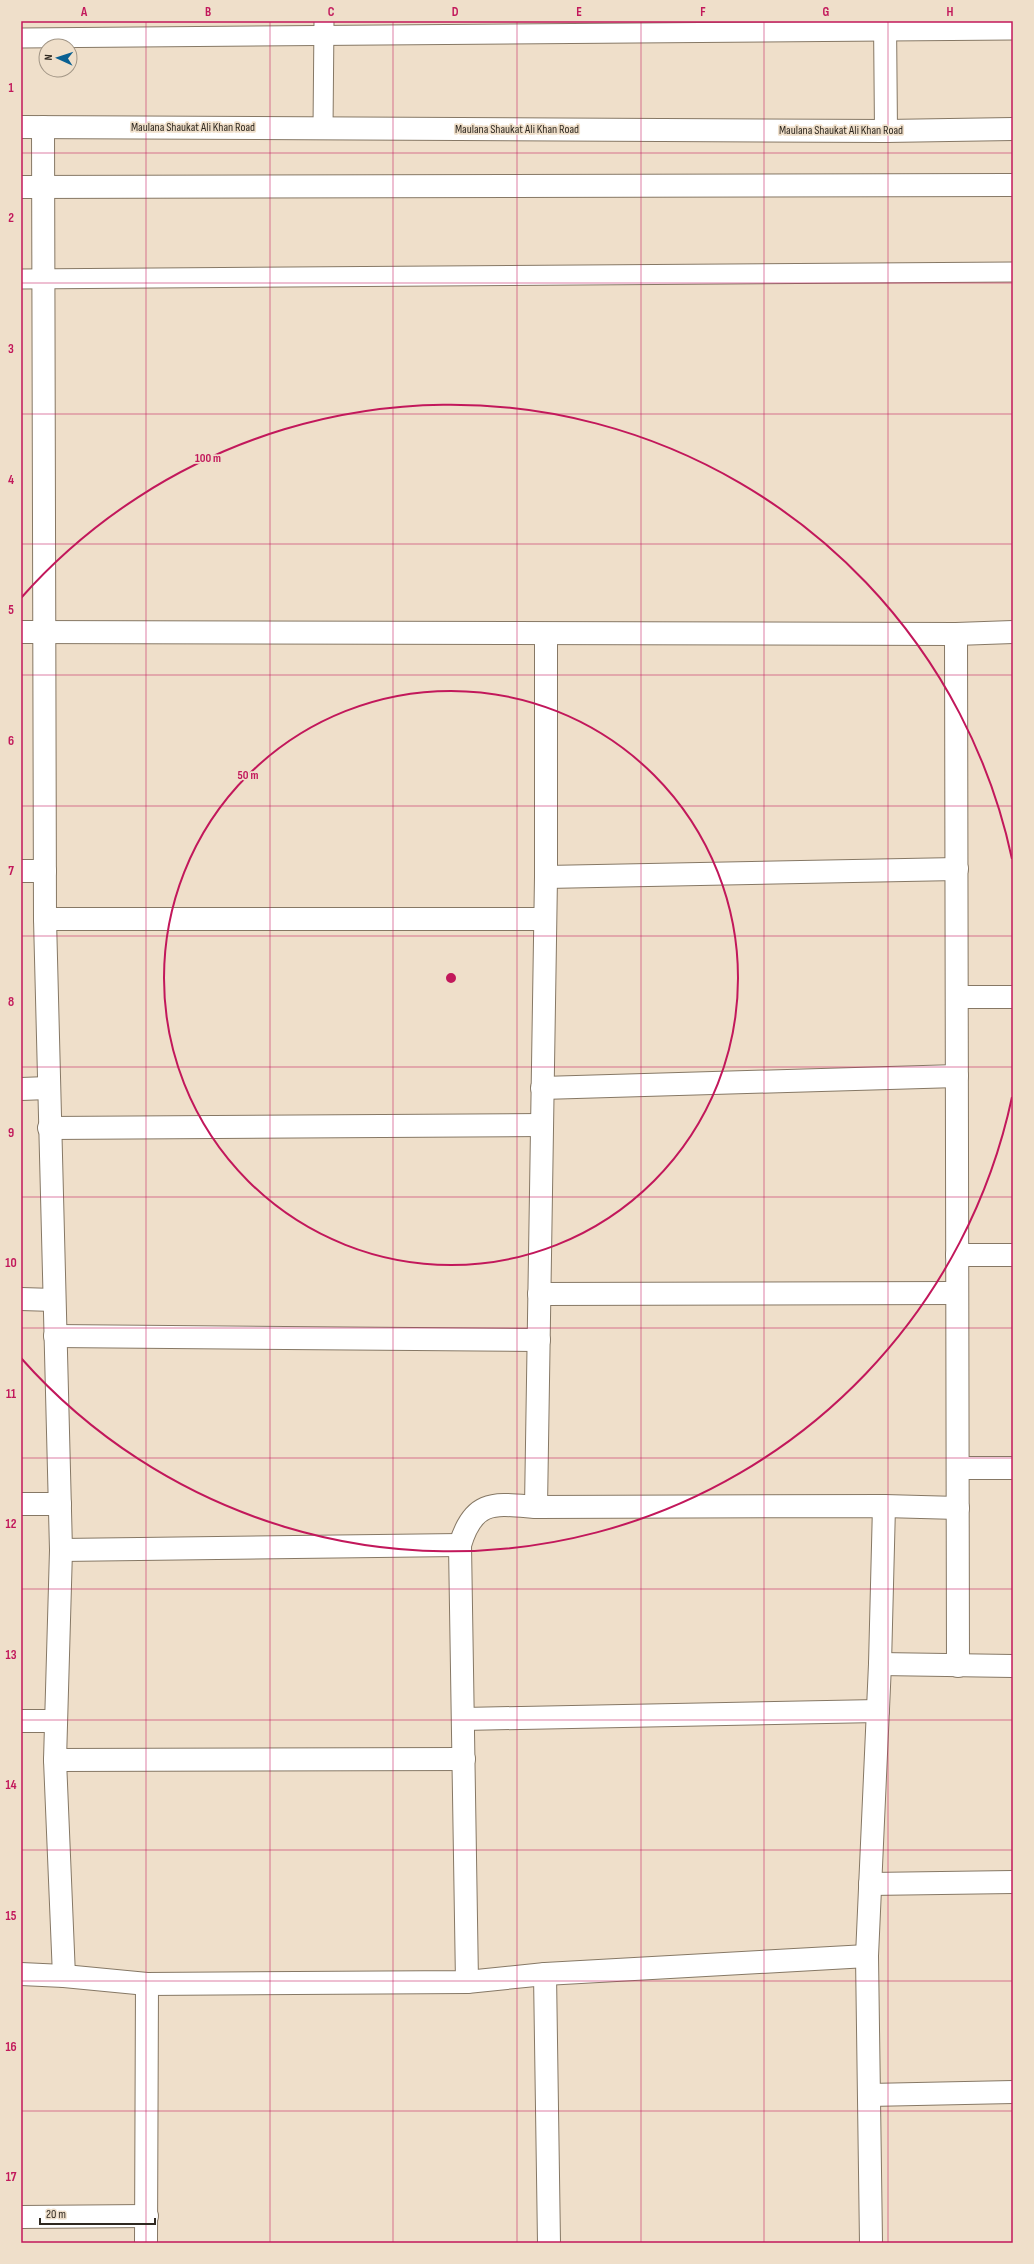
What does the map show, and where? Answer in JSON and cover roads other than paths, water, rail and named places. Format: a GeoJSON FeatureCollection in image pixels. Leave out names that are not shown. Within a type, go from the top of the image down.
{"type":"FeatureCollection","features":[{"type":"Feature","properties":{"kind":"street"},"geometry":{"type":"LineString","coordinates":[[885,26],[886,131]]}},
{"type":"Feature","properties":{"kind":"street"},"geometry":{"type":"LineString","coordinates":[[43,126],[43,632],[45,919],[49,1128],[61,1550],[55,1760],[64,1976]]}},
{"type":"Feature","properties":{"kind":"street","name":"Maulana Shaukat Ali Khan Road"},"geometry":{"type":"LineString","coordinates":[[21,127],[886,131],[1013,129]]}},
{"type":"Feature","properties":{"kind":"street"},"geometry":{"type":"LineString","coordinates":[[21,187],[1013,185]]}},
{"type":"Feature","properties":{"kind":"street"},"geometry":{"type":"LineString","coordinates":[[21,632],[546,634],[956,634],[1013,632]]}},
{"type":"Feature","properties":{"kind":"street"},"geometry":{"type":"LineString","coordinates":[[536,1507],[546,877],[546,634]]}},
{"type":"Feature","properties":{"kind":"street"},"geometry":{"type":"LineString","coordinates":[[956,634],[958,1666]]}},
{"type":"Feature","properties":{"kind":"street"},"geometry":{"type":"LineString","coordinates":[[546,877],[957,869]]}},
{"type":"Feature","properties":{"kind":"street"},"geometry":{"type":"LineString","coordinates":[[21,871],[45,871]]}},
{"type":"Feature","properties":{"kind":"street"},"geometry":{"type":"LineString","coordinates":[[45,919],[545,919]]}},
{"type":"Feature","properties":{"kind":"street"},"geometry":{"type":"LineString","coordinates":[[957,997],[1013,997]]}},
{"type":"Feature","properties":{"kind":"street"},"geometry":{"type":"LineString","coordinates":[[542,1088],[957,1076]]}},
{"type":"Feature","properties":{"kind":"street"},"geometry":{"type":"LineString","coordinates":[[21,1089],[48,1088]]}},
{"type":"Feature","properties":{"kind":"street"},"geometry":{"type":"LineString","coordinates":[[49,1128],[542,1125]]}},
{"type":"Feature","properties":{"kind":"street"},"geometry":{"type":"LineString","coordinates":[[957,1255],[1013,1255]]}},
{"type":"Feature","properties":{"kind":"street"},"geometry":{"type":"LineString","coordinates":[[539,1294],[957,1293]]}},
{"type":"Feature","properties":{"kind":"street"},"geometry":{"type":"LineString","coordinates":[[21,1299],[54,1300]]}},
{"type":"Feature","properties":{"kind":"street"},"geometry":{"type":"LineString","coordinates":[[55,1336],[539,1340]]}},
{"type":"Feature","properties":{"kind":"street"},"geometry":{"type":"LineString","coordinates":[[958,1468],[1013,1468]]}},
{"type":"Feature","properties":{"kind":"street"},"geometry":{"type":"LineString","coordinates":[[21,1504],[60,1504]]}},
{"type":"Feature","properties":{"kind":"street"},"geometry":{"type":"LineString","coordinates":[[467,1982],[460,1545],[465,1529],[478,1513],[493,1504],[536,1507],[884,1506],[958,1508]]}},
{"type":"Feature","properties":{"kind":"street"},"geometry":{"type":"LineString","coordinates":[[871,2243],[867,1956],[880,1664],[884,1506]]}},
{"type":"Feature","properties":{"kind":"street"},"geometry":{"type":"LineString","coordinates":[[61,1550],[460,1545]]}},
{"type":"Feature","properties":{"kind":"street"},"geometry":{"type":"LineString","coordinates":[[880,1664],[1013,1666]]}},
{"type":"Feature","properties":{"kind":"street"},"geometry":{"type":"LineString","coordinates":[[463,1719],[878,1711]]}},
{"type":"Feature","properties":{"kind":"street"},"geometry":{"type":"LineString","coordinates":[[21,1721],[56,1721]]}},
{"type":"Feature","properties":{"kind":"street"},"geometry":{"type":"LineString","coordinates":[[55,1760],[464,1759]]}},
{"type":"Feature","properties":{"kind":"street"},"geometry":{"type":"LineString","coordinates":[[870,1884],[1013,1882]]}},
{"type":"Feature","properties":{"kind":"street"},"geometry":{"type":"LineString","coordinates":[[21,1974],[64,1976],[147,1984],[467,1982],[546,1974],[867,1956]]}},
{"type":"Feature","properties":{"kind":"street"},"geometry":{"type":"LineString","coordinates":[[546,1974],[549,2243]]}},
{"type":"Feature","properties":{"kind":"street"},"geometry":{"type":"LineString","coordinates":[[146,2243],[147,1984]]}},
{"type":"Feature","properties":{"kind":"street"},"geometry":{"type":"LineString","coordinates":[[869,2095],[1013,2092]]}},
{"type":"Feature","properties":{"kind":"street"},"geometry":{"type":"LineString","coordinates":[[21,2217],[147,2216]]}},
{"type":"Feature","properties":{"kind":"lane"},"geometry":{"type":"LineString","coordinates":[[21,38],[324,29],[885,26],[1013,30]]}},
{"type":"Feature","properties":{"kind":"lane"},"geometry":{"type":"LineString","coordinates":[[323,128],[324,29]]}},
{"type":"Feature","properties":{"kind":"lane"},"geometry":{"type":"LineString","coordinates":[[21,278],[1013,272]]}}]}
